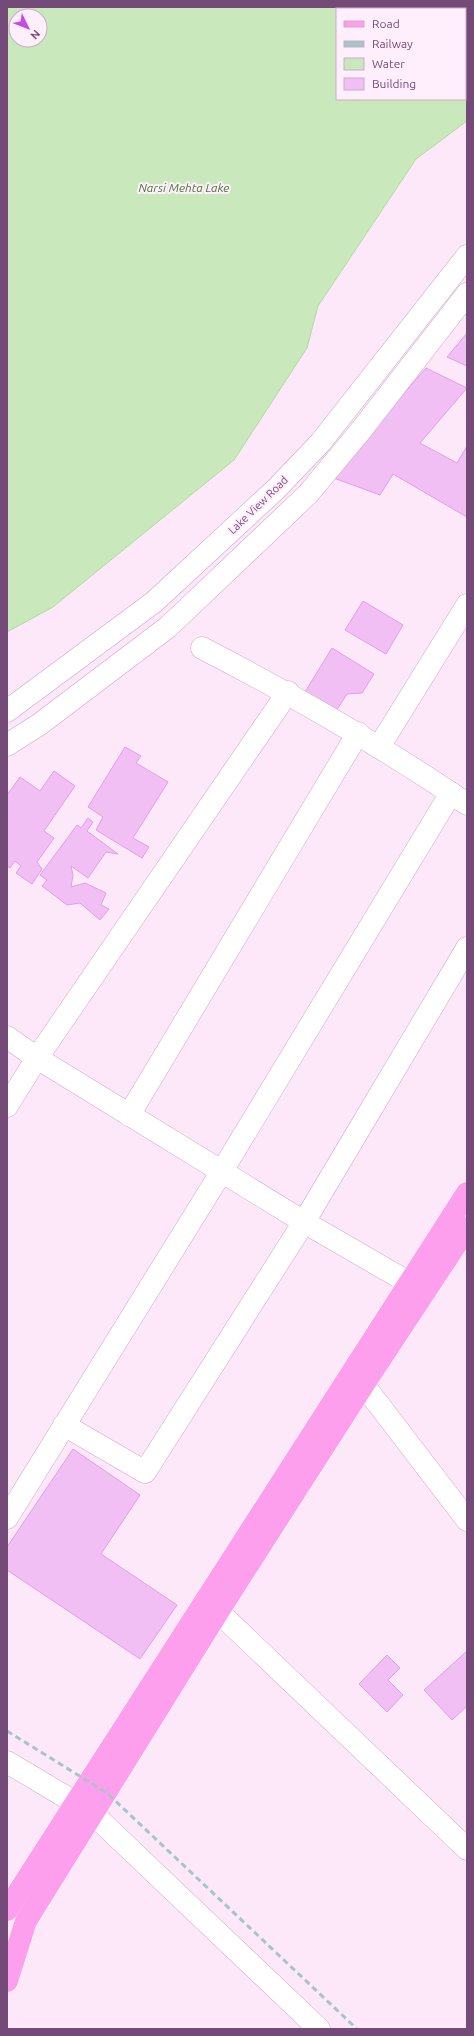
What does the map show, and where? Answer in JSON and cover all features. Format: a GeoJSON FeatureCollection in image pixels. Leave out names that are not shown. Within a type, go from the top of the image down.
{"type":"FeatureCollection","features":[{"type":"Feature","properties":{"kind":"main road"},"geometry":{"type":"LineString","coordinates":[[7,1981],[26,1921],[85,1809],[212,1606],[417,1287],[467,1193]]}},
{"type":"Feature","properties":{"kind":"main road"},"geometry":{"type":"LineString","coordinates":[[417,1287],[467,1228]]}},
{"type":"Feature","properties":{"kind":"main road"},"geometry":{"type":"LineString","coordinates":[[7,1911],[85,1809]]}},
{"type":"Feature","properties":{"kind":"street","name":"Lake View Road"},"geometry":{"type":"LineString","coordinates":[[7,711],[147,606],[276,489],[320,442],[467,256]]}},
{"type":"Feature","properties":{"kind":"street"},"geometry":{"type":"LineString","coordinates":[[7,745],[40,724],[168,627],[308,494],[362,429],[467,294]]}},
{"type":"Feature","properties":{"kind":"street"},"geometry":{"type":"LineString","coordinates":[[379,747],[467,605]]}},
{"type":"Feature","properties":{"kind":"street"},"geometry":{"type":"LineString","coordinates":[[147,606],[168,627]]}},
{"type":"Feature","properties":{"kind":"street"},"geometry":{"type":"LineString","coordinates":[[7,1518],[222,1171],[459,799],[358,733],[288,692],[202,648]]}},
{"type":"Feature","properties":{"kind":"street"},"geometry":{"type":"LineString","coordinates":[[7,1106],[37,1058],[288,692]]}},
{"type":"Feature","properties":{"kind":"street"},"geometry":{"type":"LineString","coordinates":[[129,1114],[358,733]]}},
{"type":"Feature","properties":{"kind":"street"},"geometry":{"type":"LineString","coordinates":[[64,1426],[145,1472],[304,1222],[467,948]]}},
{"type":"Feature","properties":{"kind":"street"},"geometry":{"type":"LineString","coordinates":[[7,1038],[37,1058],[304,1222],[417,1287]]}},
{"type":"Feature","properties":{"kind":"street"},"geometry":{"type":"LineString","coordinates":[[359,1377],[467,1520]]}},
{"type":"Feature","properties":{"kind":"street"},"geometry":{"type":"LineString","coordinates":[[212,1606],[467,1849]]}},
{"type":"Feature","properties":{"kind":"street"},"geometry":{"type":"LineString","coordinates":[[7,1762],[85,1809],[318,2029]]}},
{"type":"Feature","properties":{"kind":"street"},"geometry":{"type":"LineString","coordinates":[[7,1911],[26,1921]]}},
{"type":"Feature","properties":{"kind":"water","name":"Narsi Mehta Lake"},"geometry":{"type":"Polygon","coordinates":[[[7,7],[467,7],[467,121],[416,159],[318,306],[307,348],[234,460],[53,607],[7,632],[7,7]]]}},
{"type":"Feature","properties":{"kind":"building"},"geometry":{"type":"Polygon","coordinates":[[[467,333],[467,366],[447,357],[467,333]]]}},
{"type":"Feature","properties":{"kind":"building"},"geometry":{"type":"Polygon","coordinates":[[[426,368],[467,388],[420,443],[457,463],[467,446],[467,517],[393,474],[380,495],[331,477],[426,368]]]}},
{"type":"Feature","properties":{"kind":"building"},"geometry":{"type":"Polygon","coordinates":[[[363,601],[403,625],[386,654],[345,630],[363,601]]]}},
{"type":"Feature","properties":{"kind":"building"},"geometry":{"type":"Polygon","coordinates":[[[332,648],[374,674],[362,693],[347,694],[336,711],[305,692],[332,648]]]}},
{"type":"Feature","properties":{"kind":"building"},"geometry":{"type":"Polygon","coordinates":[[[125,747],[141,756],[136,763],[168,782],[133,838],[149,847],[142,858],[96,830],[103,817],[88,807],[125,747]]]}},
{"type":"Feature","properties":{"kind":"building"},"geometry":{"type":"Polygon","coordinates":[[[54,771],[75,786],[44,831],[54,838],[37,862],[42,869],[32,884],[16,873],[21,866],[15,861],[10,868],[7,866],[7,795],[20,777],[40,791],[54,771]]]}},
{"type":"Feature","properties":{"kind":"building"},"geometry":{"type":"Polygon","coordinates":[[[88,818],[93,822],[87,831],[118,854],[106,852],[88,878],[71,866],[73,875],[71,887],[85,883],[106,893],[101,905],[109,909],[100,920],[80,903],[67,905],[42,886],[47,880],[40,875],[77,825],[81,828],[88,818]]]}},
{"type":"Feature","properties":{"kind":"building"},"geometry":{"type":"Polygon","coordinates":[[[73,1449],[140,1495],[101,1554],[177,1605],[140,1659],[7,1570],[7,1547],[73,1449]]]}},
{"type":"Feature","properties":{"kind":"building"},"geometry":{"type":"Polygon","coordinates":[[[467,1651],[467,1706],[452,1720],[424,1690],[467,1651]]]}},
{"type":"Feature","properties":{"kind":"building"},"geometry":{"type":"Polygon","coordinates":[[[387,1655],[400,1668],[388,1680],[403,1695],[387,1712],[359,1684],[387,1655]]]}},
{"type":"Feature","properties":{"kind":"railway"},"geometry":{"type":"LineString","coordinates":[[7,1731],[107,1793],[357,2029]]}}]}
